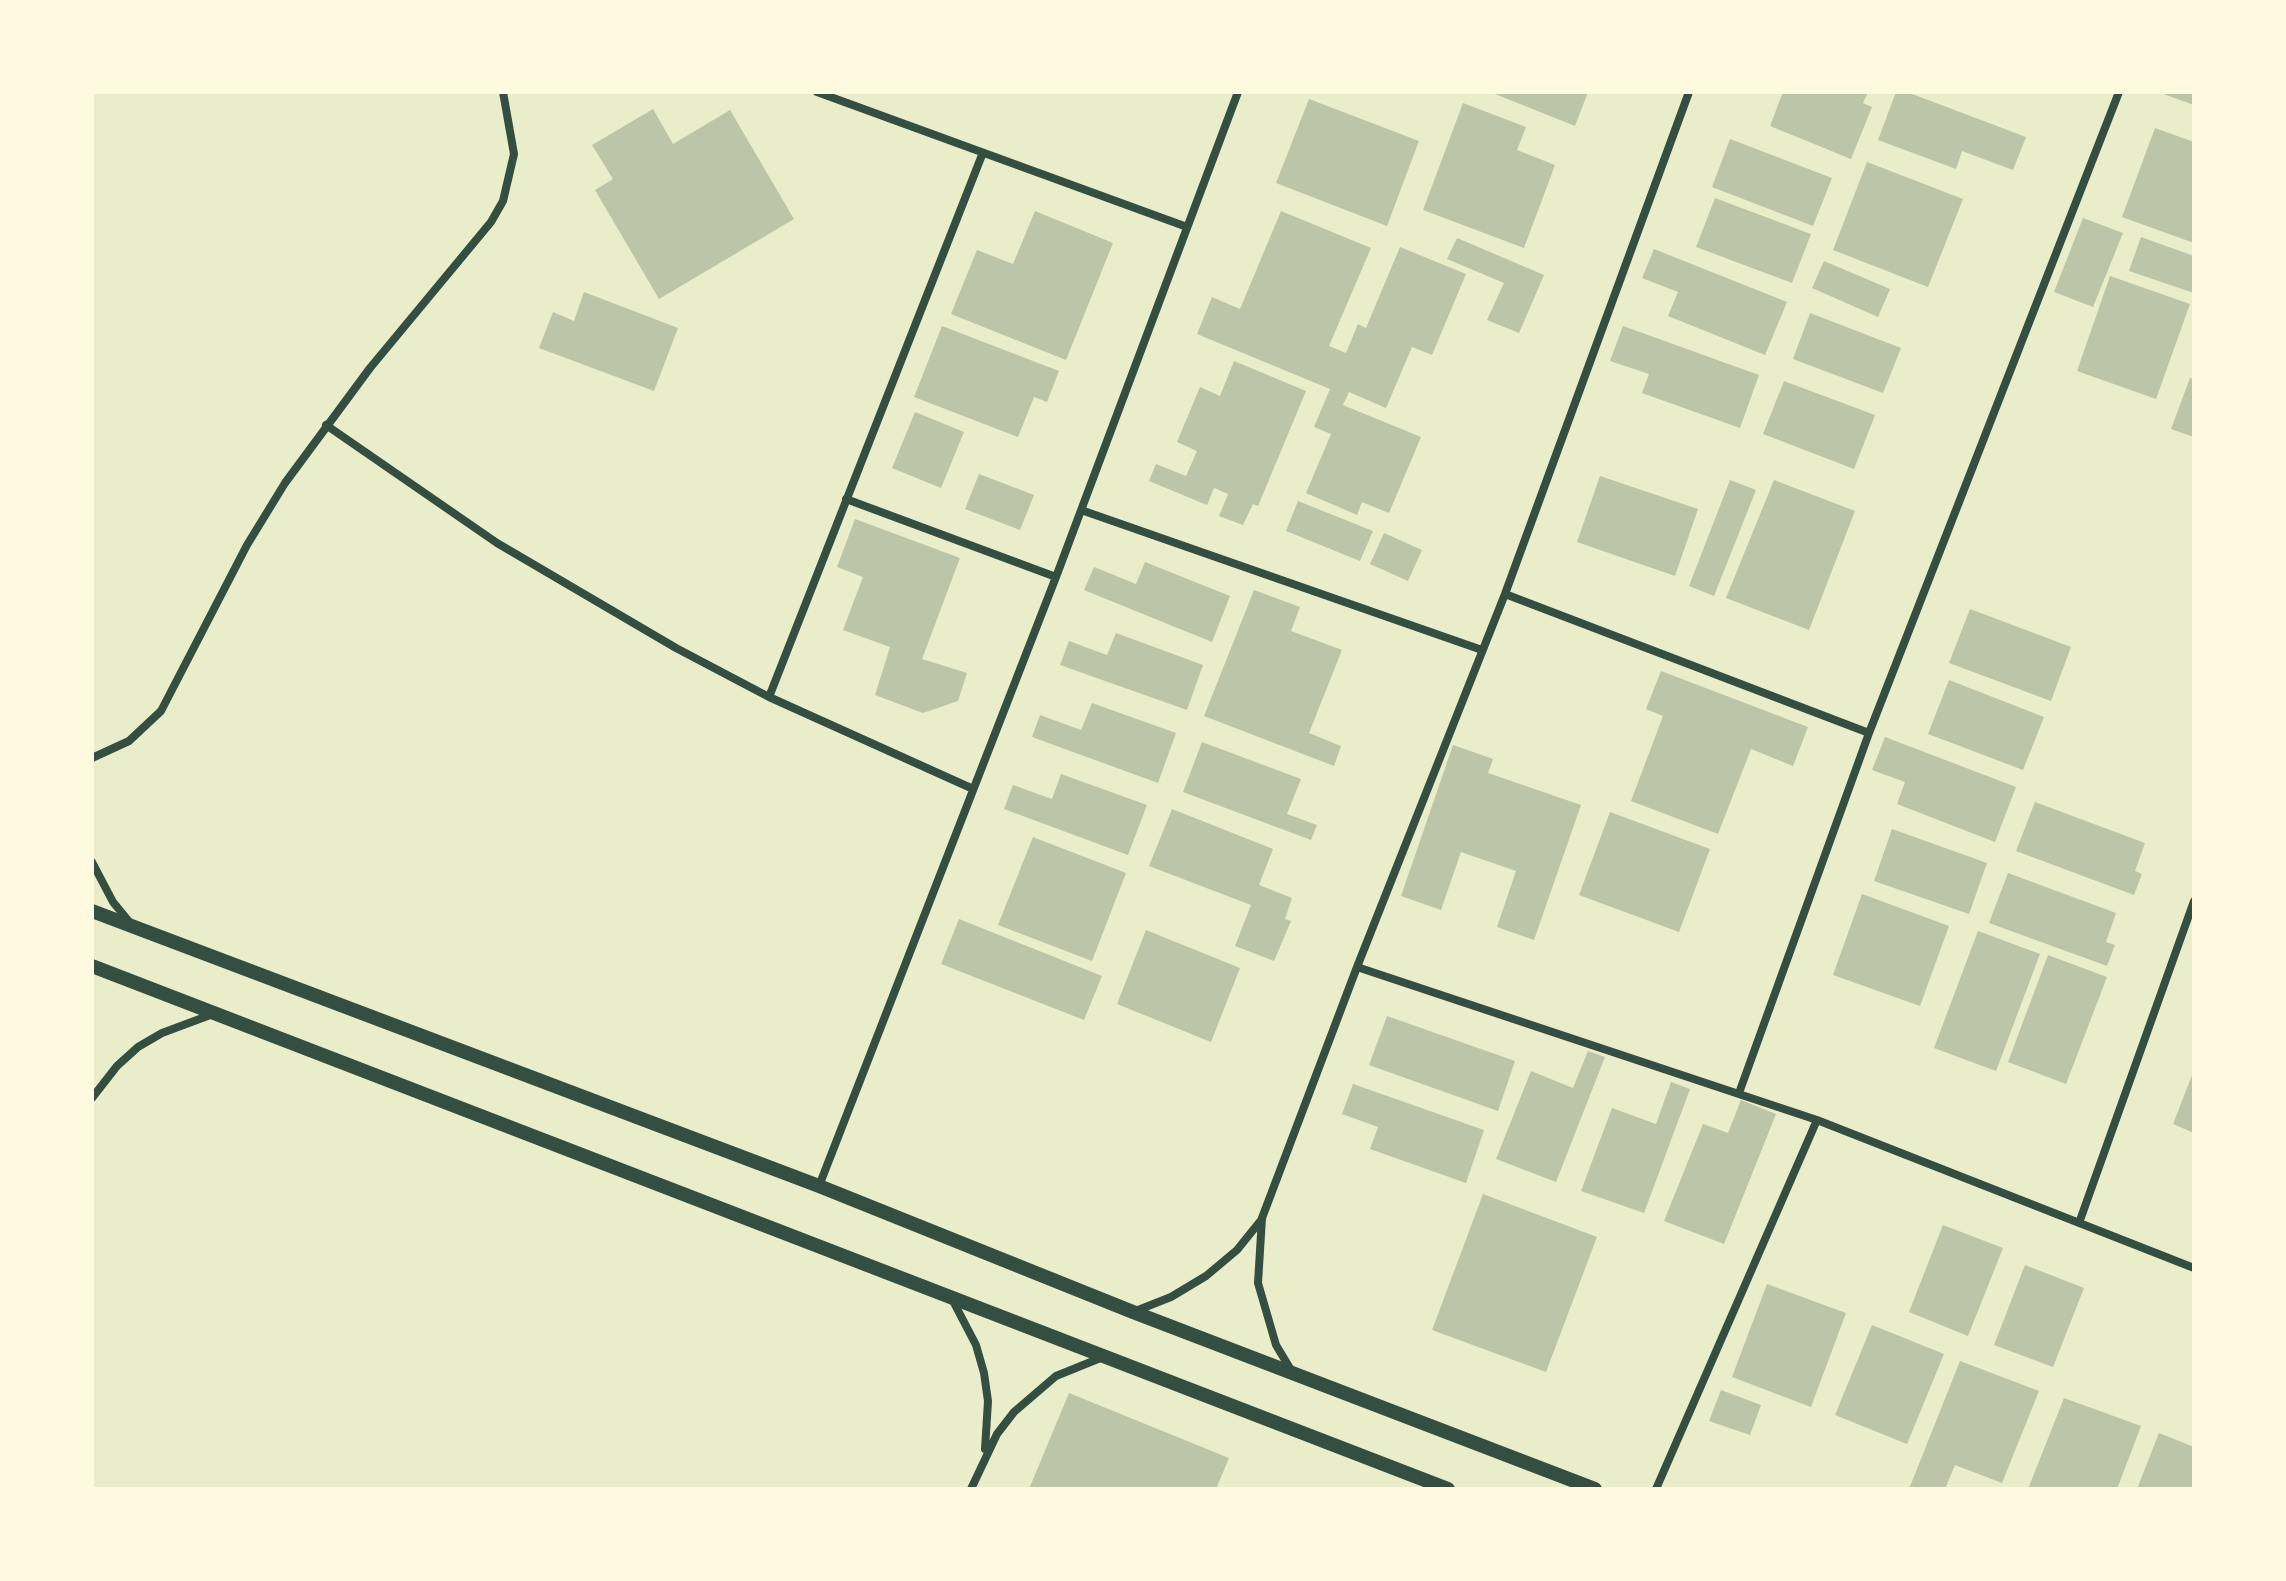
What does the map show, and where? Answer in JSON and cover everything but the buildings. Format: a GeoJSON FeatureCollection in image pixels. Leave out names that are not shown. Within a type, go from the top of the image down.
{"type":"FeatureCollection","features":[{"type":"Feature","properties":{"kind":"street"},"geometry":{"type":"LineString","coordinates":[[92,758],[129,741],[161,711],[247,545],[326,425],[475,243],[503,201],[514,154],[503,92]]}},
{"type":"Feature","properties":{"kind":"street"},"geometry":{"type":"LineString","coordinates":[[817,92],[982,155],[1187,227]]}},
{"type":"Feature","properties":{"kind":"street"},"geometry":{"type":"LineString","coordinates":[[819,1186],[971,788],[1056,577],[1238,92]]}},
{"type":"Feature","properties":{"kind":"street"},"geometry":{"type":"LineString","coordinates":[[1292,1373],[1276,1345],[1260,1293],[1258,1250],[1262,1218],[1357,967],[1505,594],[1689,92]]}},
{"type":"Feature","properties":{"kind":"street"},"geometry":{"type":"LineString","coordinates":[[1739,1093],[1869,733],[2119,92]]}},
{"type":"Feature","properties":{"kind":"street"},"geometry":{"type":"LineString","coordinates":[[769,697],[982,155]]}},
{"type":"Feature","properties":{"kind":"street"},"geometry":{"type":"LineString","coordinates":[[326,425],[435,502],[586,597],[769,697],[971,788]]}},
{"type":"Feature","properties":{"kind":"street"},"geometry":{"type":"LineString","coordinates":[[846,499],[1056,577]]}},
{"type":"Feature","properties":{"kind":"street"},"geometry":{"type":"LineString","coordinates":[[1081,510],[1482,650]]}},
{"type":"Feature","properties":{"kind":"street"},"geometry":{"type":"LineString","coordinates":[[1505,594],[1869,733]]}},
{"type":"Feature","properties":{"kind":"street"},"geometry":{"type":"LineString","coordinates":[[92,862],[113,902],[134,928]]}},
{"type":"Feature","properties":{"kind":"street"},"geometry":{"type":"LineString","coordinates":[[2079,1223],[2194,901]]}},
{"type":"Feature","properties":{"kind":"street"},"geometry":{"type":"LineString","coordinates":[[92,911],[819,1186],[1133,1312],[1595,1489]]}},
{"type":"Feature","properties":{"kind":"street"},"geometry":{"type":"LineString","coordinates":[[92,966],[1448,1489]]}},
{"type":"Feature","properties":{"kind":"street"},"geometry":{"type":"LineString","coordinates":[[1357,967],[1817,1120],[2194,1268]]}},
{"type":"Feature","properties":{"kind":"street"},"geometry":{"type":"LineString","coordinates":[[92,1098],[117,1066],[138,1047],[162,1033],[213,1014]]}},
{"type":"Feature","properties":{"kind":"street"},"geometry":{"type":"LineString","coordinates":[[1656,1489],[1817,1120]]}},
{"type":"Feature","properties":{"kind":"street"},"geometry":{"type":"LineString","coordinates":[[1133,1312],[1171,1297],[1206,1276],[1237,1250],[1262,1218]]}},
{"type":"Feature","properties":{"kind":"street"},"geometry":{"type":"LineString","coordinates":[[950,1295],[965,1319],[984,1373],[988,1415],[984,1458]]}},
{"type":"Feature","properties":{"kind":"street"},"geometry":{"type":"LineString","coordinates":[[971,1489],[997,1434],[1034,1392],[1056,1376],[1107,1355]]}}]}
